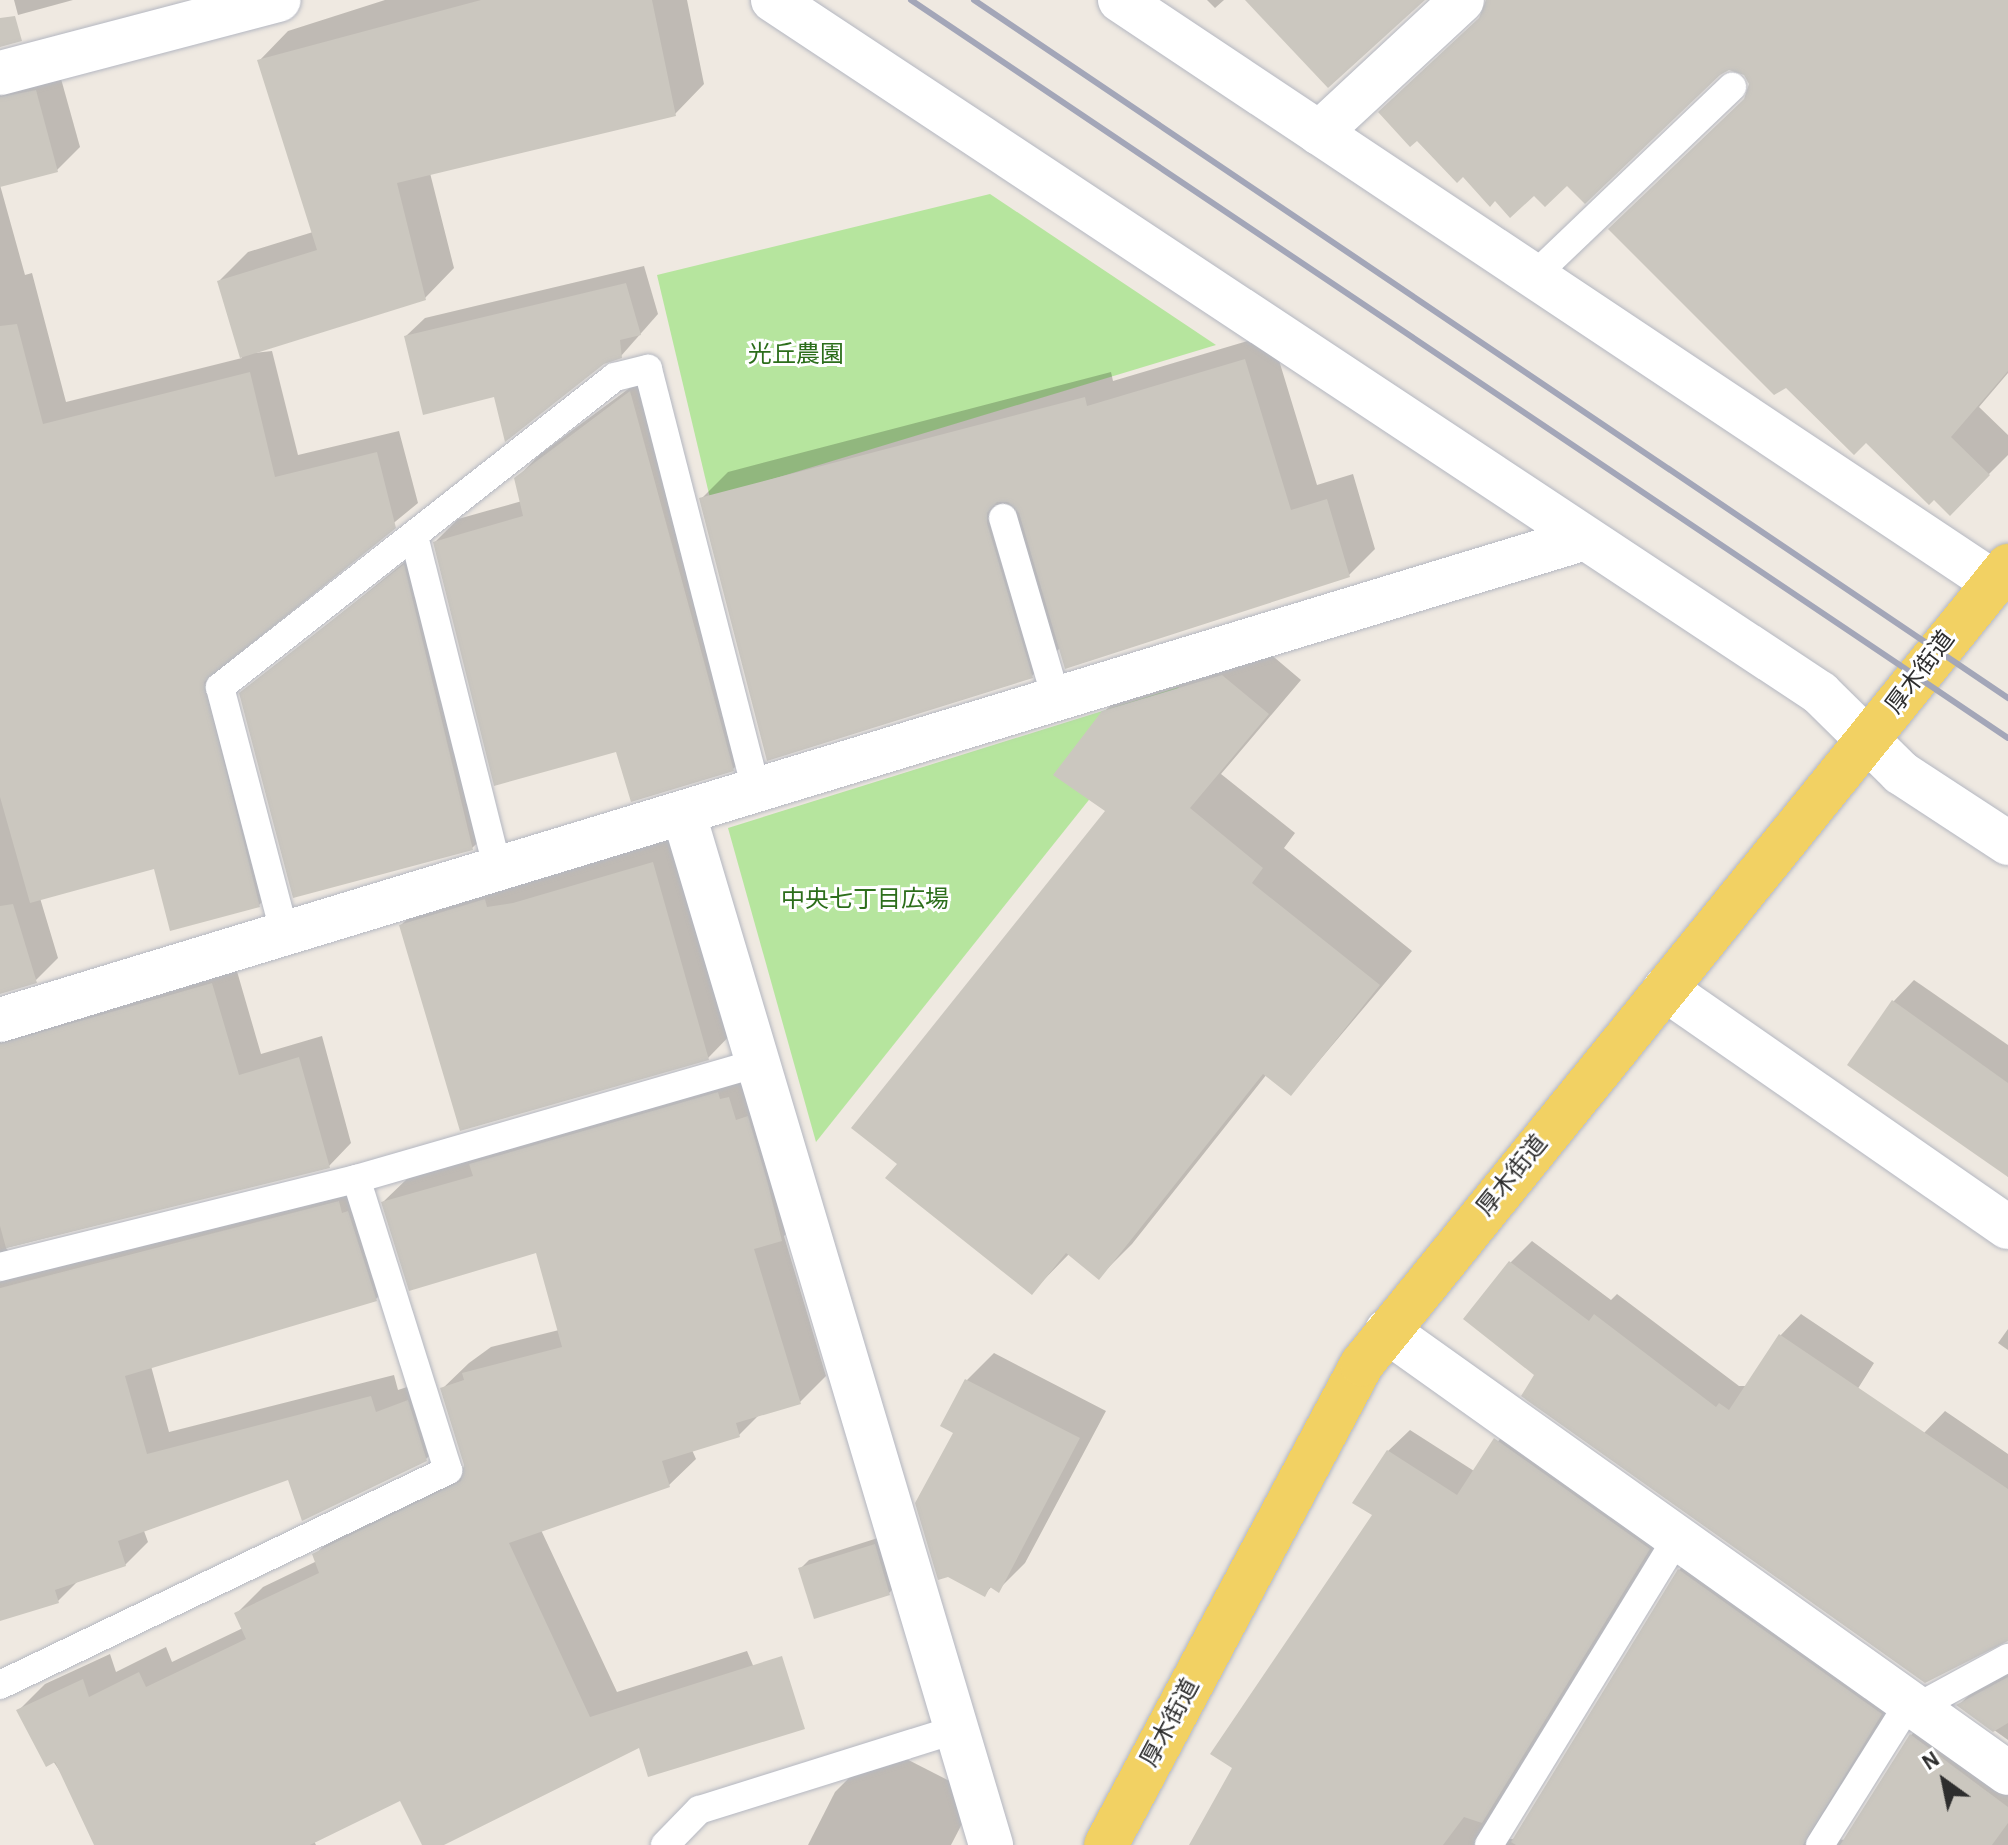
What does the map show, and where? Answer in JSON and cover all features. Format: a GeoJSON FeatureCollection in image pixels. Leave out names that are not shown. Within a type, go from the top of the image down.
{"type":"FeatureCollection","features":[{"type":"Feature","properties":{"kind":"main road","name":"厚木街道"},"geometry":{"type":"LineString","coordinates":[[1106,1845],[1362,1364],[1870,741],[1936,649],[2001,574]]}},
{"type":"Feature","properties":{"kind":"street"},"geometry":{"type":"LineString","coordinates":[[0,73],[279,0]]}},
{"type":"Feature","properties":{"kind":"street"},"geometry":{"type":"LineString","coordinates":[[773,0],[1582,539],[1828,699],[1901,773],[2008,843]]}},
{"type":"Feature","properties":{"kind":"street"},"geometry":{"type":"LineString","coordinates":[[1120,0],[1534,276],[2001,574]]}},
{"type":"Feature","properties":{"kind":"street"},"geometry":{"type":"LineString","coordinates":[[1319,133],[1462,0]]}},
{"type":"Feature","properties":{"kind":"street"},"geometry":{"type":"LineString","coordinates":[[0,1020],[684,815],[1582,539]]}},
{"type":"Feature","properties":{"kind":"street"},"geometry":{"type":"LineString","coordinates":[[684,815],[762,1062],[991,1845]]}},
{"type":"Feature","properties":{"kind":"street"},"geometry":{"type":"LineString","coordinates":[[1665,989],[2008,1227]]}},
{"type":"Feature","properties":{"kind":"street"},"geometry":{"type":"LineString","coordinates":[[1387,1331],[1920,1705],[2008,1773]]}},
{"type":"Feature","properties":{"kind":"lane"},"geometry":{"type":"LineString","coordinates":[[1534,276],[1732,87]]}},
{"type":"Feature","properties":{"kind":"lane"},"geometry":{"type":"LineString","coordinates":[[285,935],[220,687],[615,377],[648,369],[757,792]]}},
{"type":"Feature","properties":{"kind":"lane"},"geometry":{"type":"LineString","coordinates":[[1003,518],[1057,701]]}},
{"type":"Feature","properties":{"kind":"lane"},"geometry":{"type":"LineString","coordinates":[[414,536],[498,870]]}},
{"type":"Feature","properties":{"kind":"lane"},"geometry":{"type":"LineString","coordinates":[[0,1267],[356,1179],[762,1062]]}},
{"type":"Feature","properties":{"kind":"lane"},"geometry":{"type":"LineString","coordinates":[[0,1685],[448,1470],[356,1179]]}},
{"type":"Feature","properties":{"kind":"lane"},"geometry":{"type":"LineString","coordinates":[[1489,1845],[1678,1536]]}},
{"type":"Feature","properties":{"kind":"lane"},"geometry":{"type":"LineString","coordinates":[[1820,1845],[1901,1716],[2008,1658]]}},
{"type":"Feature","properties":{"kind":"lane"},"geometry":{"type":"LineString","coordinates":[[665,1845],[699,1810],[957,1729]]}},
{"type":"Feature","properties":{"kind":"green space","name":"光丘農園"},"geometry":{"type":"Polygon","coordinates":[[[990,194],[1216,345],[710,498],[657,275],[990,194]]]}},
{"type":"Feature","properties":{"kind":"green space","name":"中央七丁目広場"},"geometry":{"type":"Polygon","coordinates":[[[1179,687],[816,1142],[728,828],[1179,687]]]}},
{"type":"Feature","properties":{"kind":"building"},"geometry":{"type":"Polygon","coordinates":[[[481,0],[652,0],[676,116],[397,183],[426,300],[240,358],[217,281],[317,250],[257,60],[481,0]]]}},
{"type":"Feature","properties":{"kind":"building"},"geometry":{"type":"Polygon","coordinates":[[[1245,0],[1425,0],[1328,88],[1245,0]]]}},
{"type":"Feature","properties":{"kind":"building"},"geometry":{"type":"Polygon","coordinates":[[[1486,0],[2008,0],[2008,371],[1951,437],[1990,475],[1950,516],[1934,500],[1929,505],[1866,443],[1854,455],[1786,388],[1774,395],[1608,229],[1744,99],[1749,84],[1744,75],[1729,70],[1720,75],[1585,204],[1567,186],[1545,207],[1534,196],[1510,218],[1495,201],[1490,207],[1463,177],[1457,183],[1417,141],[1410,147],[1378,112],[1479,18],[1486,0]]]}},
{"type":"Feature","properties":{"kind":"building"},"geometry":{"type":"Polygon","coordinates":[[[15,16],[22,41],[0,47],[0,18],[15,16]]]}},
{"type":"Feature","properties":{"kind":"building"},"geometry":{"type":"Polygon","coordinates":[[[36,90],[58,172],[0,187],[0,97],[36,90]]]}},
{"type":"Feature","properties":{"kind":"building"},"geometry":{"type":"Polygon","coordinates":[[[626,283],[641,335],[620,340],[622,358],[604,364],[505,442],[494,397],[423,415],[404,336],[626,283]]]}},
{"type":"Feature","properties":{"kind":"building"},"geometry":{"type":"Polygon","coordinates":[[[17,324],[43,424],[250,372],[275,477],[377,452],[396,528],[204,682],[260,907],[170,931],[154,869],[30,903],[0,797],[0,326],[17,324]]]}},
{"type":"Feature","properties":{"kind":"building"},"geometry":{"type":"Polygon","coordinates":[[[1245,359],[1291,510],[1327,499],[1350,577],[1065,669],[1019,513],[1008,502],[997,502],[987,513],[987,523],[1033,678],[767,761],[699,498],[1085,397],[1087,406],[1245,359]]]}},
{"type":"Feature","properties":{"kind":"building"},"geometry":{"type":"Polygon","coordinates":[[[630,391],[734,771],[631,802],[616,752],[494,786],[433,542],[523,516],[514,478],[630,391]]]}},
{"type":"Feature","properties":{"kind":"building"},"geometry":{"type":"Polygon","coordinates":[[[404,564],[473,850],[293,898],[239,693],[404,564]]]}},
{"type":"Feature","properties":{"kind":"building"},"geometry":{"type":"Polygon","coordinates":[[[1222,675],[1269,714],[1190,808],[1263,868],[1252,883],[1380,985],[1291,1096],[1263,1074],[1099,1280],[1066,1253],[1032,1295],[885,1178],[897,1164],[851,1128],[1105,811],[1053,775],[1102,711],[1222,675]]]}},
{"type":"Feature","properties":{"kind":"building"},"geometry":{"type":"Polygon","coordinates":[[[653,862],[709,1060],[460,1131],[399,925],[485,899],[487,907],[513,903],[653,862]]]}},
{"type":"Feature","properties":{"kind":"building"},"geometry":{"type":"Polygon","coordinates":[[[13,904],[37,983],[0,994],[0,906],[13,904]]]}},
{"type":"Feature","properties":{"kind":"building"},"geometry":{"type":"Polygon","coordinates":[[[212,983],[239,1075],[299,1057],[330,1168],[6,1248],[0,1226],[0,1044],[212,983]]]}},
{"type":"Feature","properties":{"kind":"building"},"geometry":{"type":"Polygon","coordinates":[[[1892,1000],[2008,1083],[2008,1177],[1847,1065],[1892,1000]]]}},
{"type":"Feature","properties":{"kind":"building"},"geometry":{"type":"Polygon","coordinates":[[[718,1092],[720,1099],[729,1097],[736,1120],[748,1116],[768,1184],[782,1241],[754,1249],[801,1404],[736,1423],[740,1437],[662,1461],[670,1487],[509,1543],[590,1717],[782,1656],[805,1729],[648,1777],[639,1748],[444,1845],[422,1845],[400,1801],[310,1845],[94,1845],[55,1762],[46,1767],[16,1710],[83,1679],[89,1697],[139,1672],[146,1687],[246,1639],[234,1613],[319,1573],[312,1554],[461,1481],[464,1465],[440,1388],[464,1380],[462,1373],[562,1347],[536,1253],[409,1291],[381,1202],[473,1176],[469,1164],[718,1092]]]}},
{"type":"Feature","properties":{"kind":"building"},"geometry":{"type":"Polygon","coordinates":[[[339,1201],[342,1213],[348,1211],[377,1301],[125,1376],[147,1454],[371,1396],[376,1412],[408,1400],[427,1461],[302,1521],[288,1480],[118,1541],[126,1566],[55,1590],[59,1603],[0,1621],[0,1288],[339,1201]]]}},
{"type":"Feature","properties":{"kind":"building"},"geometry":{"type":"Polygon","coordinates":[[[1509,1261],[1589,1321],[1594,1314],[1716,1407],[1719,1403],[1729,1410],[1779,1334],[2008,1489],[2008,1641],[1925,1683],[1521,1396],[1534,1375],[1463,1319],[1509,1261]]]}},
{"type":"Feature","properties":{"kind":"building"},"geometry":{"type":"Polygon","coordinates":[[[965,1379],[1080,1438],[999,1593],[990,1587],[985,1597],[948,1577],[938,1580],[915,1503],[953,1433],[940,1426],[965,1379]]]}},
{"type":"Feature","properties":{"kind":"building"},"geometry":{"type":"Polygon","coordinates":[[[1494,1438],[1650,1549],[1482,1823],[1464,1817],[1443,1845],[1189,1845],[1232,1768],[1210,1754],[1372,1515],[1352,1503],[1387,1450],[1457,1495],[1494,1438]]]}},
{"type":"Feature","properties":{"kind":"building"},"geometry":{"type":"Polygon","coordinates":[[[875,1544],[890,1595],[814,1619],[798,1568],[875,1544]]]}},
{"type":"Feature","properties":{"kind":"building"},"geometry":{"type":"Polygon","coordinates":[[[1678,1569],[1882,1714],[1803,1845],[1516,1845],[1511,1842],[1678,1569]]]}},
{"type":"Feature","properties":{"kind":"building"},"geometry":{"type":"Polygon","coordinates":[[[2008,1677],[2008,1723],[1993,1732],[1956,1705],[2008,1677]]]}},
{"type":"Feature","properties":{"kind":"building"},"geometry":{"type":"Polygon","coordinates":[[[1910,1734],[2008,1807],[2008,1823],[1992,1845],[1840,1845],[1910,1734]]]}},
{"type":"Feature","properties":{"kind":"railway"},"geometry":{"type":"LineString","coordinates":[[911,0],[2008,738]]}},
{"type":"Feature","properties":{"kind":"railway"},"geometry":{"type":"LineString","coordinates":[[974,0],[2008,698]]}}]}
